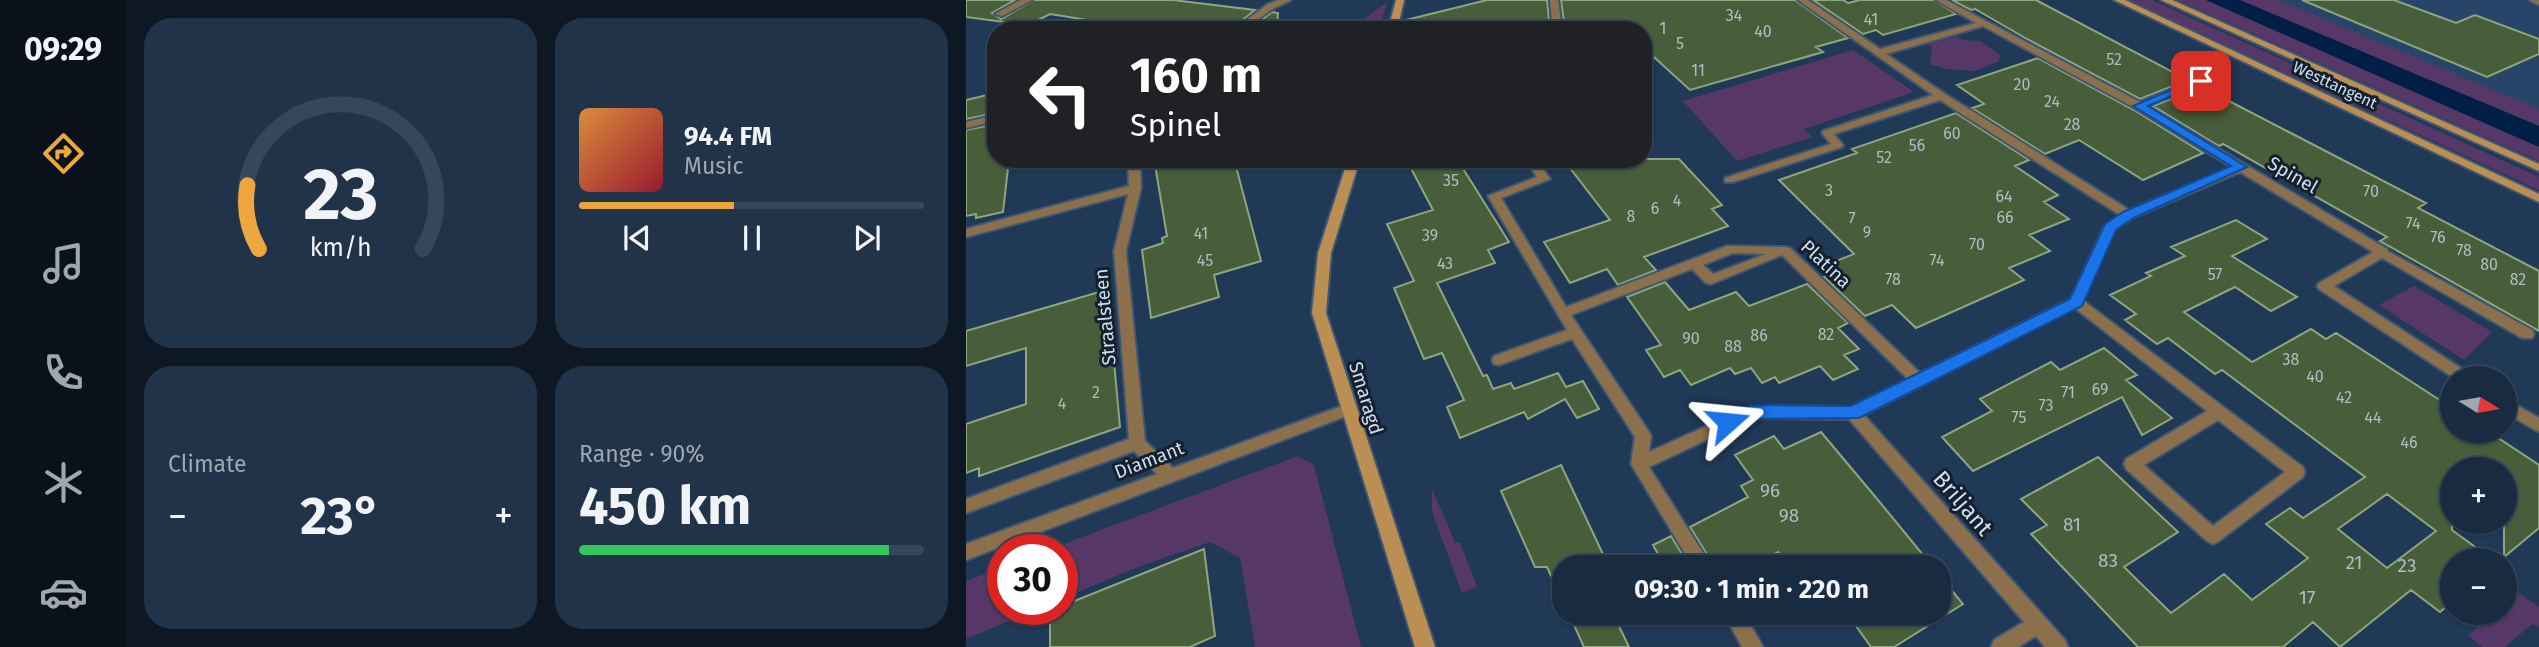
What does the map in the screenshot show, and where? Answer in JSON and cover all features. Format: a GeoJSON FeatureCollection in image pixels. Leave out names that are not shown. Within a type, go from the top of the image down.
{"type":"FeatureCollection","features":[{"type":"Feature","properties":{"kind":"main road"},"geometry":{"type":"LineString","coordinates":[[1394,21],[1400,0]]}},
{"type":"Feature","properties":{"kind":"main road","name":"Westtangent"},"geometry":{"type":"LineString","coordinates":[[2118,0],[2539,198]]}},
{"type":"Feature","properties":{"kind":"main road","name":"Westtangent"},"geometry":{"type":"LineString","coordinates":[[2165,0],[2539,168]]}},
{"type":"Feature","properties":{"kind":"main road","name":"Smaragd"},"geometry":{"type":"LineString","coordinates":[[1351,168],[1318,278],[1319,313],[1347,410],[1425,647]]}},
{"type":"Feature","properties":{"kind":"street"},"geometry":{"type":"LineString","coordinates":[[1001,0],[999,14],[1028,0]]}},
{"type":"Feature","properties":{"kind":"street"},"geometry":{"type":"LineString","coordinates":[[1250,21],[1271,6],[1287,0]]}},
{"type":"Feature","properties":{"kind":"street"},"geometry":{"type":"LineString","coordinates":[[1554,0],[1558,21]]}},
{"type":"Feature","properties":{"kind":"street"},"geometry":{"type":"LineString","coordinates":[[1802,0],[1881,52],[1941,96],[2128,215]]}},
{"type":"Feature","properties":{"kind":"street","name":"Spinel"},"geometry":{"type":"LineString","coordinates":[[1940,0],[2138,106],[2382,252],[2527,334]]}},
{"type":"Feature","properties":{"kind":"street"},"geometry":{"type":"LineString","coordinates":[[2533,0],[2539,2]]}},
{"type":"Feature","properties":{"kind":"street"},"geometry":{"type":"LineString","coordinates":[[1881,52],[1985,23]]}},
{"type":"Feature","properties":{"kind":"street"},"geometry":{"type":"LineString","coordinates":[[2138,106],[2201,81]]}},
{"type":"Feature","properties":{"kind":"street"},"geometry":{"type":"LineString","coordinates":[[1729,180],[1838,145],[1827,133],[1941,96]]}},
{"type":"Feature","properties":{"kind":"street"},"geometry":{"type":"LineString","coordinates":[[966,125],[987,120]]}},
{"type":"Feature","properties":{"kind":"street"},"geometry":{"type":"LineString","coordinates":[[1639,464],[1751,412],[1853,413],[2076,302],[2110,227],[2128,215],[2241,167]]}},
{"type":"Feature","properties":{"kind":"street","name":"Straalsteen"},"geometry":{"type":"LineString","coordinates":[[1135,168],[1135,188],[1120,251],[1137,443]]}},
{"type":"Feature","properties":{"kind":"street"},"geometry":{"type":"LineString","coordinates":[[1536,168],[1544,179],[1494,195],[1563,313],[1643,436],[1639,464],[1696,555]]}},
{"type":"Feature","properties":{"kind":"street"},"geometry":{"type":"LineString","coordinates":[[966,233],[1135,188]]}},
{"type":"Feature","properties":{"kind":"street","name":"Platina"},"geometry":{"type":"LineString","coordinates":[[1563,313],[1732,249],[1785,251],[1917,379]]}},
{"type":"Feature","properties":{"kind":"street"},"geometry":{"type":"LineString","coordinates":[[1694,263],[1711,280],[1785,251]]}},
{"type":"Feature","properties":{"kind":"street"},"geometry":{"type":"LineString","coordinates":[[2382,252],[2324,286],[2447,366]]}},
{"type":"Feature","properties":{"kind":"street"},"geometry":{"type":"LineString","coordinates":[[2076,302],[2297,472],[2213,536],[2132,464],[2217,413]]}},
{"type":"Feature","properties":{"kind":"street"},"geometry":{"type":"LineString","coordinates":[[1499,360],[1576,332]]}},
{"type":"Feature","properties":{"kind":"street","name":"Diamant"},"geometry":{"type":"LineString","coordinates":[[966,552],[1168,474],[1347,410]]}},
{"type":"Feature","properties":{"kind":"street"},"geometry":{"type":"LineString","coordinates":[[2517,412],[2539,426]]}},
{"type":"Feature","properties":{"kind":"street","name":"Briljant"},"geometry":{"type":"LineString","coordinates":[[1853,413],[2058,647]]}},
{"type":"Feature","properties":{"kind":"street"},"geometry":{"type":"LineString","coordinates":[[966,506],[1137,443],[1168,474]]}},
{"type":"Feature","properties":{"kind":"street"},"geometry":{"type":"LineString","coordinates":[[2001,647],[2037,624]]}},
{"type":"Feature","properties":{"kind":"street"},"geometry":{"type":"LineString","coordinates":[[1740,625],[1753,647]]}},
{"type":"Feature","properties":{"kind":"shaded area"},"geometry":{"type":"Polygon","coordinates":[[[2129,0],[2152,0],[2539,177],[2539,190],[2129,0]]]}},
{"type":"Feature","properties":{"kind":"shaded area"},"geometry":{"type":"Polygon","coordinates":[[[2178,0],[2206,0],[2539,147],[2539,161],[2178,0]]]}},
{"type":"Feature","properties":{"kind":"shaded area"},"geometry":{"type":"Polygon","coordinates":[[[2206,0],[2240,0],[2539,126],[2539,147],[2206,0]]]}},
{"type":"Feature","properties":{"kind":"shaded area"},"geometry":{"type":"Polygon","coordinates":[[[2213,0],[2539,0],[2539,143],[2213,0]]]}},
{"type":"Feature","properties":{"kind":"shaded area"},"geometry":{"type":"Polygon","coordinates":[[[2240,0],[2278,0],[2539,109],[2539,126],[2240,0]]]}},
{"type":"Feature","properties":{"kind":"shaded area"},"geometry":{"type":"Polygon","coordinates":[[[1387,2],[1382,21],[1361,21],[1387,2]]]}},
{"type":"Feature","properties":{"kind":"shaded area"},"geometry":{"type":"Polygon","coordinates":[[[1957,36],[1963,40],[1980,41],[2000,55],[1999,61],[1975,71],[1947,69],[1930,64],[1932,47],[1928,44],[1957,36]]]}},
{"type":"Feature","properties":{"kind":"shaded area"},"geometry":{"type":"Polygon","coordinates":[[[1853,50],[1914,92],[1804,129],[1812,137],[1737,161],[1683,101],[1853,50]]]}},
{"type":"Feature","properties":{"kind":"shaded area"},"geometry":{"type":"Polygon","coordinates":[[[2414,286],[2492,332],[2464,360],[2379,305],[2414,286]]]}},
{"type":"Feature","properties":{"kind":"shaded area"},"geometry":{"type":"Polygon","coordinates":[[[1298,456],[1314,465],[1361,647],[1255,647],[1240,558],[1210,542],[1135,568],[1078,592],[1078,538],[1298,456]]]}},
{"type":"Feature","properties":{"kind":"shaded area"},"geometry":{"type":"Polygon","coordinates":[[[1432,489],[1455,542],[1460,543],[1477,586],[1462,593],[1432,512],[1432,489]]]}},
{"type":"Feature","properties":{"kind":"shaded area"},"geometry":{"type":"Polygon","coordinates":[[[987,573],[987,625],[999,625],[966,639],[966,581],[987,573]]]}},
{"type":"Feature","properties":{"kind":"shaded area"},"geometry":{"type":"Polygon","coordinates":[[[2519,593],[2539,607],[2539,627],[2532,624],[2505,647],[2482,647],[2468,635],[2481,625],[2517,625],[2519,593]]]}},
{"type":"Feature","properties":{"kind":"building"},"geometry":{"type":"Polygon","coordinates":[[[966,0],[1015,0],[992,13],[1001,19],[1034,0],[1173,0],[1255,10],[1241,21],[1094,21],[1050,14],[1036,21],[997,21],[966,17],[966,0]]]}},
{"type":"Feature","properties":{"kind":"building"},"geometry":{"type":"Polygon","coordinates":[[[1487,0],[1547,0],[1549,21],[1406,21],[1487,0]]]}},
{"type":"Feature","properties":{"kind":"building"},"geometry":{"type":"Polygon","coordinates":[[[1561,0],[1795,0],[1848,38],[1816,47],[1823,52],[1690,90],[1652,55],[1652,21],[1564,21],[1561,0]]]}},
{"type":"Feature","properties":{"kind":"building"},"geometry":{"type":"Polygon","coordinates":[[[1813,0],[1843,0],[1848,3],[1860,0],[1934,0],[1956,14],[1883,35],[1876,30],[1863,34],[1813,0]]]}},
{"type":"Feature","properties":{"kind":"building"},"geometry":{"type":"Polygon","coordinates":[[[1952,0],[2036,0],[2188,80],[2140,99],[1975,9],[1971,10],[1952,0]]]}},
{"type":"Feature","properties":{"kind":"building"},"geometry":{"type":"Polygon","coordinates":[[[2302,0],[2394,0],[2456,23],[2475,15],[2539,39],[2539,54],[2487,77],[2302,0]]]}},
{"type":"Feature","properties":{"kind":"building"},"geometry":{"type":"Polygon","coordinates":[[[1272,12],[1278,13],[1278,21],[1260,21],[1272,12]]]}},
{"type":"Feature","properties":{"kind":"building"},"geometry":{"type":"Polygon","coordinates":[[[2038,58],[2134,110],[2203,153],[2143,180],[2079,140],[2045,154],[1972,108],[1984,104],[1957,85],[2038,58]]]}},
{"type":"Feature","properties":{"kind":"building"},"geometry":{"type":"Polygon","coordinates":[[[2202,87],[2426,203],[2418,208],[2539,271],[2539,331],[2380,241],[2387,237],[2223,144],[2219,146],[2153,106],[2202,87]]]}},
{"type":"Feature","properties":{"kind":"building"},"geometry":{"type":"Polygon","coordinates":[[[987,95],[987,115],[966,119],[966,100],[987,95]]]}},
{"type":"Feature","properties":{"kind":"building"},"geometry":{"type":"Polygon","coordinates":[[[1956,113],[2029,160],[2015,166],[2058,195],[2044,202],[2069,219],[2029,235],[2050,251],[2009,268],[2024,280],[1916,328],[1892,305],[1865,316],[1824,277],[1840,271],[1831,263],[1854,254],[1779,180],[1857,153],[1852,149],[1956,113]]]}},
{"type":"Feature","properties":{"kind":"building"},"geometry":{"type":"Polygon","coordinates":[[[987,126],[987,168],[1008,168],[1003,212],[976,218],[976,214],[966,216],[966,130],[987,126]]]}},
{"type":"Feature","properties":{"kind":"building"},"geometry":{"type":"Polygon","coordinates":[[[1652,159],[1679,159],[1722,205],[1712,209],[1728,226],[1644,257],[1656,270],[1618,285],[1607,269],[1570,283],[1544,242],[1610,220],[1570,168],[1652,168],[1652,159]]]}},
{"type":"Feature","properties":{"kind":"building"},"geometry":{"type":"Polygon","coordinates":[[[1156,168],[1236,168],[1261,261],[1214,275],[1219,297],[1151,318],[1142,250],[1163,243],[1162,238],[1167,236],[1156,168]]]}},
{"type":"Feature","properties":{"kind":"building"},"geometry":{"type":"Polygon","coordinates":[[[1411,168],[1463,168],[1509,242],[1488,250],[1495,263],[1437,283],[1483,376],[1487,375],[1493,389],[1511,383],[1514,389],[1558,373],[1566,387],[1583,381],[1599,409],[1577,418],[1565,399],[1528,419],[1524,412],[1460,438],[1447,407],[1464,400],[1442,353],[1424,359],[1394,288],[1414,281],[1387,224],[1433,210],[1411,168]]]}},
{"type":"Feature","properties":{"kind":"building"},"geometry":{"type":"Polygon","coordinates":[[[2236,220],[2267,239],[2232,256],[2297,297],[2271,311],[2235,287],[2184,312],[2252,362],[2311,329],[2326,339],[2336,333],[2440,400],[2440,443],[2506,443],[2539,465],[2539,528],[2515,548],[2504,548],[2504,534],[2517,534],[2517,457],[2440,457],[2440,534],[2457,534],[2477,548],[2440,548],[2440,612],[2411,590],[2340,647],[2313,622],[2283,647],[2138,647],[2031,534],[2047,525],[2021,499],[2098,457],[2178,532],[2124,567],[2171,613],[2224,574],[2252,600],[2308,558],[2266,524],[2290,508],[2303,518],[2365,477],[2222,370],[2215,374],[2168,338],[2157,344],[2125,320],[2136,314],[2110,295],[2151,276],[2146,273],[2185,256],[2171,247],[2236,220]],[[2387,494],[2338,529],[2387,568],[2436,531],[2387,494]]]}},
{"type":"Feature","properties":{"kind":"building"},"geometry":{"type":"Polygon","coordinates":[[[1665,282],[1689,310],[1736,292],[1749,306],[1807,284],[1848,323],[1838,328],[1859,349],[1844,355],[1858,369],[1833,380],[1820,366],[1779,383],[1775,377],[1762,383],[1751,368],[1735,374],[1730,368],[1691,385],[1680,370],[1664,377],[1646,350],[1661,345],[1627,297],[1665,282]]]}},
{"type":"Feature","properties":{"kind":"building"},"geometry":{"type":"Polygon","coordinates":[[[1099,292],[1103,355],[1113,351],[1120,427],[979,476],[979,468],[966,473],[966,424],[1026,404],[1026,348],[966,366],[966,331],[1099,292]]]}},
{"type":"Feature","properties":{"kind":"building"},"geometry":{"type":"Polygon","coordinates":[[[2104,348],[2137,375],[2126,380],[2172,418],[2142,435],[2122,397],[1973,471],[1942,437],[1992,411],[1980,399],[2051,362],[2060,370],[2104,348]]]}},
{"type":"Feature","properties":{"kind":"building"},"geometry":{"type":"Polygon","coordinates":[[[1821,432],[1923,555],[1780,555],[1778,552],[1773,555],[1708,555],[1690,527],[1748,497],[1741,486],[1753,480],[1735,455],[1774,436],[1784,449],[1821,432]]]}},
{"type":"Feature","properties":{"kind":"building"},"geometry":{"type":"Polygon","coordinates":[[[1561,465],[1603,555],[1552,555],[1552,578],[1547,567],[1535,567],[1501,491],[1561,465]]]}},
{"type":"Feature","properties":{"kind":"building"},"geometry":{"type":"Polygon","coordinates":[[[1671,536],[1683,555],[1658,555],[1653,545],[1671,536]]]}},
{"type":"Feature","properties":{"kind":"building"},"geometry":{"type":"Polygon","coordinates":[[[1204,549],[1215,636],[1190,647],[1050,647],[1050,625],[1078,625],[1078,600],[1204,549]]]}},
{"type":"Feature","properties":{"kind":"building"},"geometry":{"type":"Polygon","coordinates":[[[1951,590],[1963,604],[1951,611],[1951,590]]]}},
{"type":"Feature","properties":{"kind":"building"},"geometry":{"type":"Polygon","coordinates":[[[1574,625],[1618,625],[1629,647],[1584,647],[1574,625]]]}},
{"type":"Feature","properties":{"kind":"building"},"geometry":{"type":"Polygon","coordinates":[[[1855,625],[1929,625],[1894,647],[1871,647],[1855,625]]]}},
{"type":"Feature","properties":{"kind":"route"},"geometry":{"type":"LineString","coordinates":[[1728,422],[1751,412],[1853,413],[2076,302],[2110,227],[2128,215],[2241,167],[2138,106],[2201,81]]}}]}
